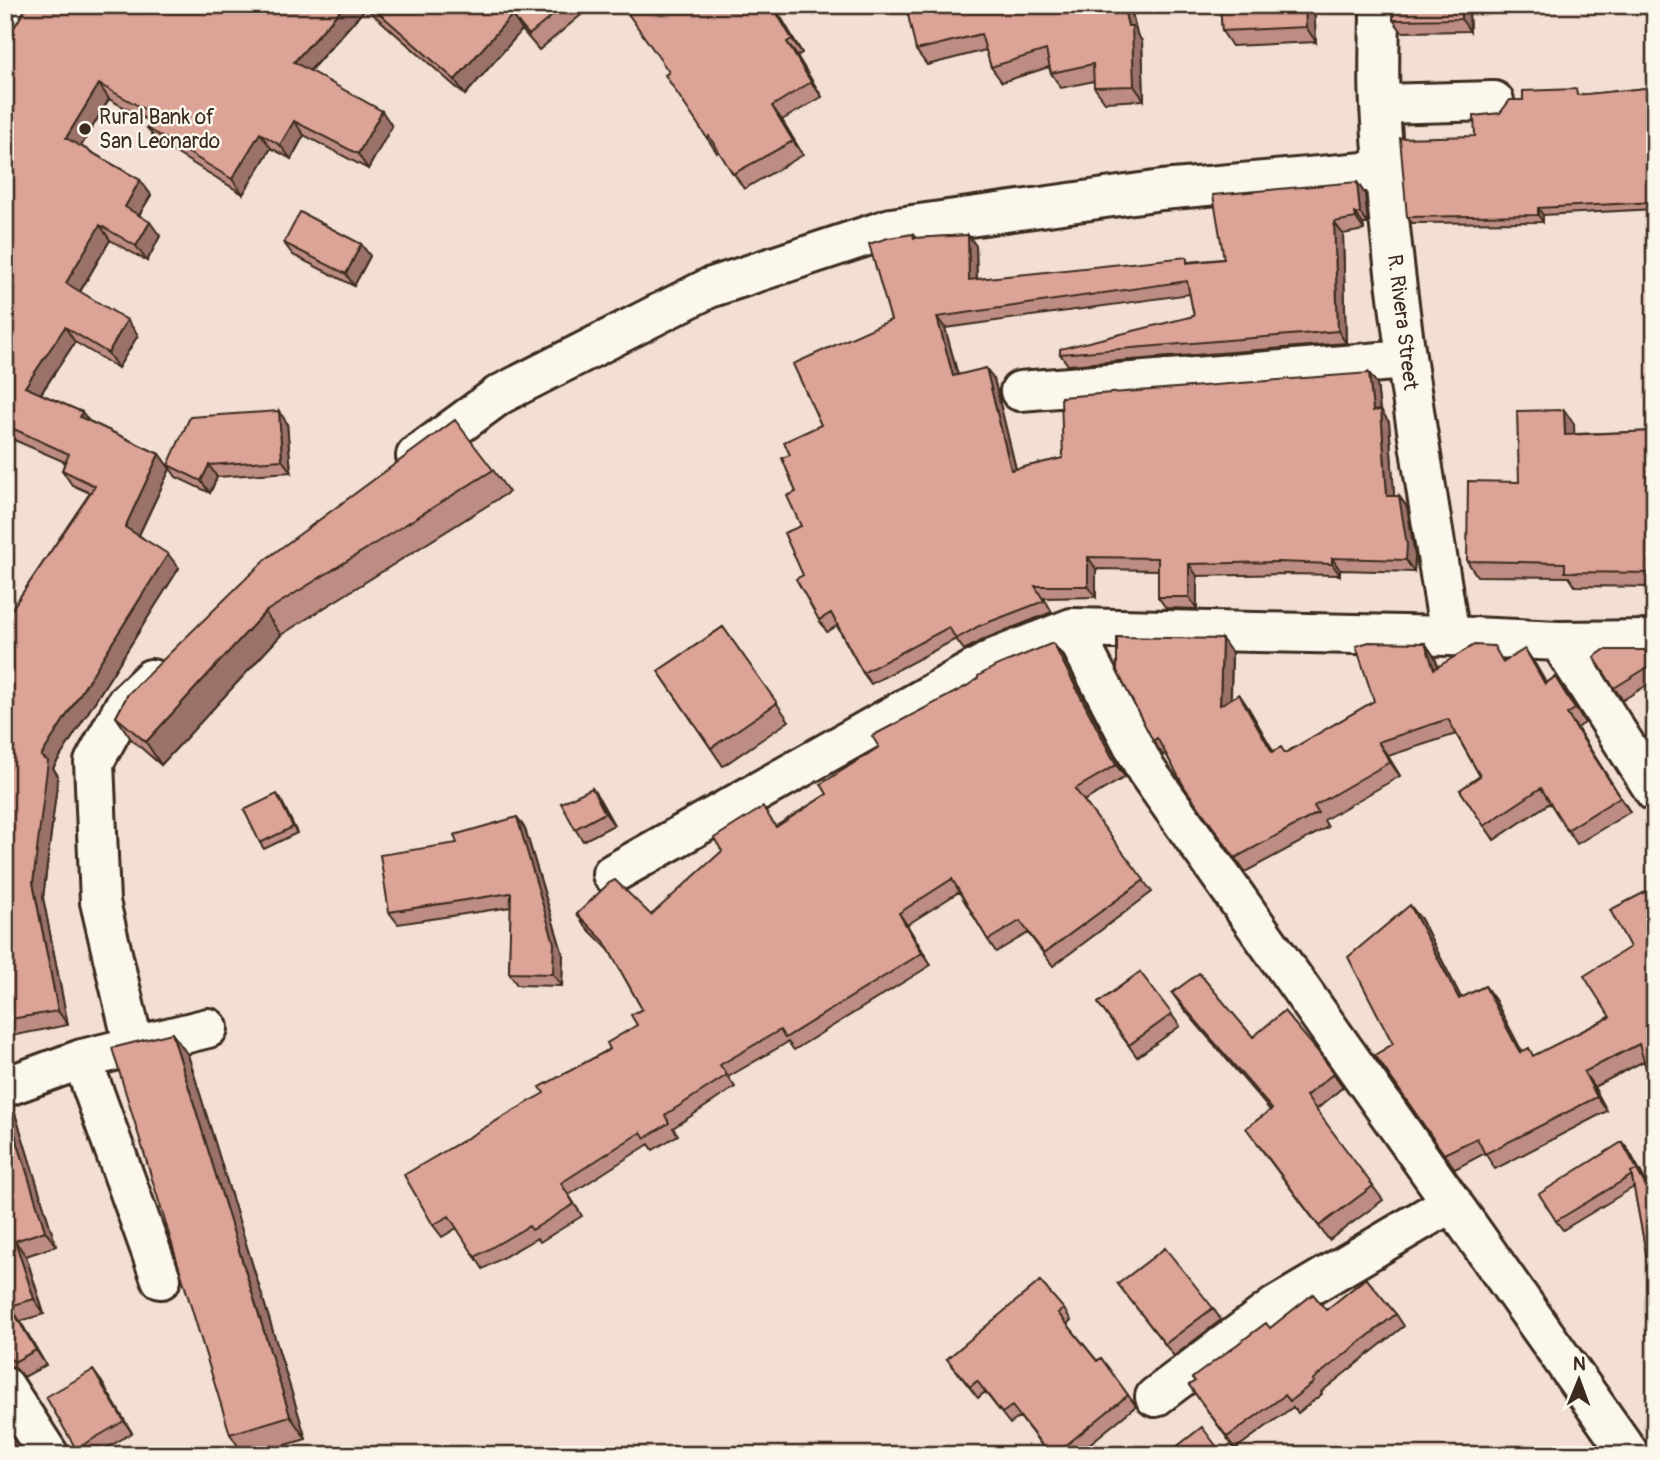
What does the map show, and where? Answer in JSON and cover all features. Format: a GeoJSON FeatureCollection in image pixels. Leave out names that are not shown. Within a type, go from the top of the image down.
{"type":"FeatureCollection","features":[{"type":"Feature","properties":{"kind":"street"},"geometry":{"type":"LineString","coordinates":[[5,20],[15,5]]}},
{"type":"Feature","properties":{"kind":"street","name":"R. Rivera Street"},"geometry":{"type":"LineString","coordinates":[[1380,5],[1380,104],[1406,360],[1450,636]]}},
{"type":"Feature","properties":{"kind":"street"},"geometry":{"type":"LineString","coordinates":[[1380,104],[1494,101]]}},
{"type":"Feature","properties":{"kind":"street"},"geometry":{"type":"LineString","coordinates":[[389,476],[499,395],[709,288],[891,228],[1162,190],[1386,170]]}},
{"type":"Feature","properties":{"kind":"street"},"geometry":{"type":"LineString","coordinates":[[1020,391],[1406,360]]}},
{"type":"Feature","properties":{"kind":"street"},"geometry":{"type":"LineString","coordinates":[[1072,628],[1146,770],[1630,1455]]}},
{"type":"Feature","properties":{"kind":"street"},"geometry":{"type":"LineString","coordinates":[[612,874],[995,659],[1072,628],[1559,641],[1655,640]]}},
{"type":"Feature","properties":{"kind":"street"},"geometry":{"type":"LineString","coordinates":[[1559,641],[1655,792]]}},
{"type":"Feature","properties":{"kind":"street"},"geometry":{"type":"LineString","coordinates":[[134,1047],[100,902],[94,762],[126,703],[173,657]]}},
{"type":"Feature","properties":{"kind":"street"},"geometry":{"type":"LineString","coordinates":[[5,1087],[82,1059],[208,1028]]}},
{"type":"Feature","properties":{"kind":"street"},"geometry":{"type":"LineString","coordinates":[[82,1059],[161,1279]]}},
{"type":"Feature","properties":{"kind":"street"},"geometry":{"type":"LineString","coordinates":[[1155,1397],[1276,1306],[1452,1202]]}},
{"type":"Feature","properties":{"kind":"street"},"geometry":{"type":"LineString","coordinates":[[5,1387],[49,1455]]}},
{"type":"Feature","properties":{"kind":"shaded area"},"geometry":{"type":"Polygon","coordinates":[[[5,1419],[29,1455],[5,1455],[5,1419]]]}},
{"type":"Feature","properties":{"kind":"building"},"geometry":{"type":"Polygon","coordinates":[[[28,5],[345,5],[294,62],[382,111],[358,154],[294,121],[280,145],[260,133],[232,179],[147,128],[155,115],[99,84],[66,138],[140,180],[125,207],[150,222],[136,246],[100,225],[66,283],[127,320],[108,353],[65,327],[25,387],[82,412],[80,417],[159,454],[125,527],[168,554],[41,756],[48,761],[33,883],[58,1011],[5,1020],[5,619],[95,486],[62,470],[69,454],[5,425],[5,42],[28,5]]]}},
{"type":"Feature","properties":{"kind":"building"},"geometry":{"type":"Polygon","coordinates":[[[370,5],[565,5],[529,35],[512,15],[455,80],[370,5]]]}},
{"type":"Feature","properties":{"kind":"building"},"geometry":{"type":"Polygon","coordinates":[[[622,5],[740,5],[743,9],[750,5],[772,5],[792,39],[787,42],[811,82],[772,106],[793,141],[733,174],[665,75],[669,72],[622,5]]]}},
{"type":"Feature","properties":{"kind":"building"},"geometry":{"type":"Polygon","coordinates":[[[1123,5],[1128,26],[1132,26],[1134,86],[1094,87],[1093,64],[1051,73],[1046,50],[991,67],[981,34],[916,50],[906,6],[1123,5]]]}},
{"type":"Feature","properties":{"kind":"building"},"geometry":{"type":"Polygon","coordinates":[[[1220,5],[1305,5],[1306,27],[1222,31],[1220,5]]]}},
{"type":"Feature","properties":{"kind":"building"},"geometry":{"type":"Polygon","coordinates":[[[1394,5],[1461,5],[1461,19],[1393,20],[1394,5]]]}},
{"type":"Feature","properties":{"kind":"building"},"geometry":{"type":"Polygon","coordinates":[[[1655,87],[1655,202],[1538,208],[1538,215],[1407,217],[1400,138],[1475,136],[1474,116],[1500,113],[1510,100],[1523,100],[1523,91],[1576,89],[1577,95],[1655,87]]]}},
{"type":"Feature","properties":{"kind":"building"},"geometry":{"type":"Polygon","coordinates":[[[1357,182],[1360,213],[1355,213],[1356,218],[1334,222],[1338,331],[1060,354],[1060,349],[1194,316],[1187,281],[937,317],[953,376],[986,368],[1011,470],[1063,458],[1061,397],[1369,373],[1373,411],[1381,410],[1387,496],[1399,496],[1407,545],[1406,560],[1332,558],[1332,564],[1189,564],[1189,597],[1158,597],[1158,558],[1088,557],[1088,586],[1035,586],[1044,601],[979,626],[956,639],[949,627],[863,673],[831,613],[819,620],[796,579],[803,575],[784,533],[801,526],[787,496],[796,492],[782,458],[790,455],[784,442],[821,425],[793,364],[891,320],[869,244],[913,234],[914,238],[968,235],[969,280],[1187,257],[1187,263],[1224,259],[1213,195],[1357,182]]]}},
{"type":"Feature","properties":{"kind":"building"},"geometry":{"type":"Polygon","coordinates":[[[300,212],[361,244],[346,274],[284,243],[300,212]]]}},
{"type":"Feature","properties":{"kind":"building"},"geometry":{"type":"Polygon","coordinates":[[[1564,410],[1565,435],[1655,431],[1655,573],[1565,572],[1565,563],[1467,561],[1468,481],[1519,482],[1517,411],[1564,410]]]}},
{"type":"Feature","properties":{"kind":"building"},"geometry":{"type":"Polygon","coordinates":[[[279,411],[282,460],[209,465],[201,481],[168,465],[190,417],[279,411]]]}},
{"type":"Feature","properties":{"kind":"building"},"geometry":{"type":"Polygon","coordinates":[[[455,420],[493,470],[265,612],[146,742],[116,717],[128,694],[266,559],[455,420]]]}},
{"type":"Feature","properties":{"kind":"building"},"geometry":{"type":"Polygon","coordinates":[[[723,627],[777,703],[711,748],[658,671],[723,627]]]}},
{"type":"Feature","properties":{"kind":"building"},"geometry":{"type":"Polygon","coordinates":[[[1117,637],[1222,639],[1220,705],[1239,694],[1272,752],[1281,747],[1285,753],[1374,701],[1356,646],[1369,642],[1425,643],[1434,669],[1474,645],[1494,646],[1503,662],[1525,649],[1545,684],[1555,677],[1575,709],[1567,714],[1620,797],[1567,830],[1541,788],[1484,826],[1460,790],[1480,776],[1448,719],[1378,742],[1390,762],[1314,806],[1318,813],[1235,858],[1185,788],[1157,738],[1153,741],[1117,671],[1117,637]]]}},
{"type":"Feature","properties":{"kind":"building"},"geometry":{"type":"Polygon","coordinates":[[[1053,643],[1116,765],[1075,789],[1144,880],[1044,953],[1020,921],[988,940],[952,879],[899,913],[922,953],[785,1038],[780,1030],[720,1065],[727,1075],[665,1115],[669,1123],[645,1138],[641,1132],[561,1183],[574,1204],[532,1230],[529,1226],[475,1257],[449,1216],[433,1225],[404,1175],[544,1093],[540,1087],[610,1049],[607,1043],[637,1025],[631,1015],[642,1009],[604,941],[577,914],[609,883],[615,880],[651,915],[722,851],[714,838],[763,807],[776,827],[827,794],[821,784],[879,747],[872,736],[967,686],[996,666],[1053,643]]]}},
{"type":"Feature","properties":{"kind":"building"},"geometry":{"type":"Polygon","coordinates":[[[1604,650],[1644,650],[1653,664],[1614,688],[1594,657],[1604,650]]]}},
{"type":"Feature","properties":{"kind":"building"},"geometry":{"type":"Polygon","coordinates":[[[592,788],[605,813],[575,829],[561,803],[592,788]]]}},
{"type":"Feature","properties":{"kind":"building"},"geometry":{"type":"Polygon","coordinates":[[[277,794],[293,827],[260,843],[244,810],[277,794]]]}},
{"type":"Feature","properties":{"kind":"building"},"geometry":{"type":"Polygon","coordinates":[[[517,817],[554,943],[553,974],[509,973],[511,893],[389,912],[380,855],[457,843],[454,835],[517,817]]]}},
{"type":"Feature","properties":{"kind":"building"},"geometry":{"type":"Polygon","coordinates":[[[1655,887],[1655,1067],[1647,1071],[1639,1044],[1584,1072],[1597,1097],[1485,1154],[1477,1138],[1444,1154],[1375,1055],[1393,1044],[1348,957],[1410,905],[1459,999],[1485,986],[1520,1053],[1529,1048],[1533,1056],[1610,1017],[1584,976],[1630,947],[1610,910],[1655,887]]]}},
{"type":"Feature","properties":{"kind":"building"},"geometry":{"type":"Polygon","coordinates":[[[1140,972],[1172,1014],[1129,1045],[1098,1003],[1140,972]]]}},
{"type":"Feature","properties":{"kind":"building"},"geometry":{"type":"Polygon","coordinates":[[[1199,973],[1253,1037],[1284,1011],[1334,1073],[1306,1096],[1373,1186],[1319,1226],[1246,1128],[1272,1109],[1172,993],[1199,973]]]}},
{"type":"Feature","properties":{"kind":"building"},"geometry":{"type":"Polygon","coordinates":[[[172,1033],[290,1416],[230,1434],[112,1048],[172,1033]]]}},
{"type":"Feature","properties":{"kind":"building"},"geometry":{"type":"Polygon","coordinates":[[[5,1102],[45,1231],[15,1241],[34,1299],[10,1306],[36,1350],[14,1362],[5,1354],[5,1102]]]}},
{"type":"Feature","properties":{"kind":"building"},"geometry":{"type":"Polygon","coordinates":[[[1622,1142],[1638,1171],[1631,1172],[1632,1175],[1556,1221],[1539,1194],[1622,1142]]]}},
{"type":"Feature","properties":{"kind":"building"},"geometry":{"type":"Polygon","coordinates":[[[1637,1170],[1655,1203],[1655,1268],[1649,1269],[1631,1172],[1637,1170]]]}},
{"type":"Feature","properties":{"kind":"building"},"geometry":{"type":"Polygon","coordinates":[[[1165,1248],[1213,1308],[1165,1344],[1118,1284],[1165,1248]]]}},
{"type":"Feature","properties":{"kind":"building"},"geometry":{"type":"Polygon","coordinates":[[[1366,1278],[1396,1314],[1312,1380],[1314,1382],[1290,1401],[1285,1395],[1227,1437],[1189,1385],[1195,1381],[1192,1378],[1266,1323],[1270,1328],[1313,1294],[1326,1310],[1366,1278]]]}},
{"type":"Feature","properties":{"kind":"building"},"geometry":{"type":"Polygon","coordinates":[[[1040,1281],[1064,1309],[1058,1313],[1097,1361],[1101,1358],[1128,1395],[1054,1455],[1050,1455],[1012,1406],[1002,1413],[977,1381],[970,1387],[947,1359],[1040,1281]]]}},
{"type":"Feature","properties":{"kind":"building"},"geometry":{"type":"Polygon","coordinates":[[[93,1370],[124,1421],[76,1449],[46,1397],[93,1370]]]}},
{"type":"Feature","properties":{"kind":"building"},"geometry":{"type":"Polygon","coordinates":[[[1202,1427],[1223,1455],[1166,1455],[1202,1427]]]}},
{"type":"Feature","properties":{"kind":"building"},"geometry":{"type":"Polygon","coordinates":[[[1586,1444],[1595,1455],[1573,1455],[1586,1444]]]}},
{"type":"Feature","properties":{"kind":"place","name":"Rural Bank of San Leonardo"},"geometry":{"type":"Point","coordinates":[85,129]}}]}
